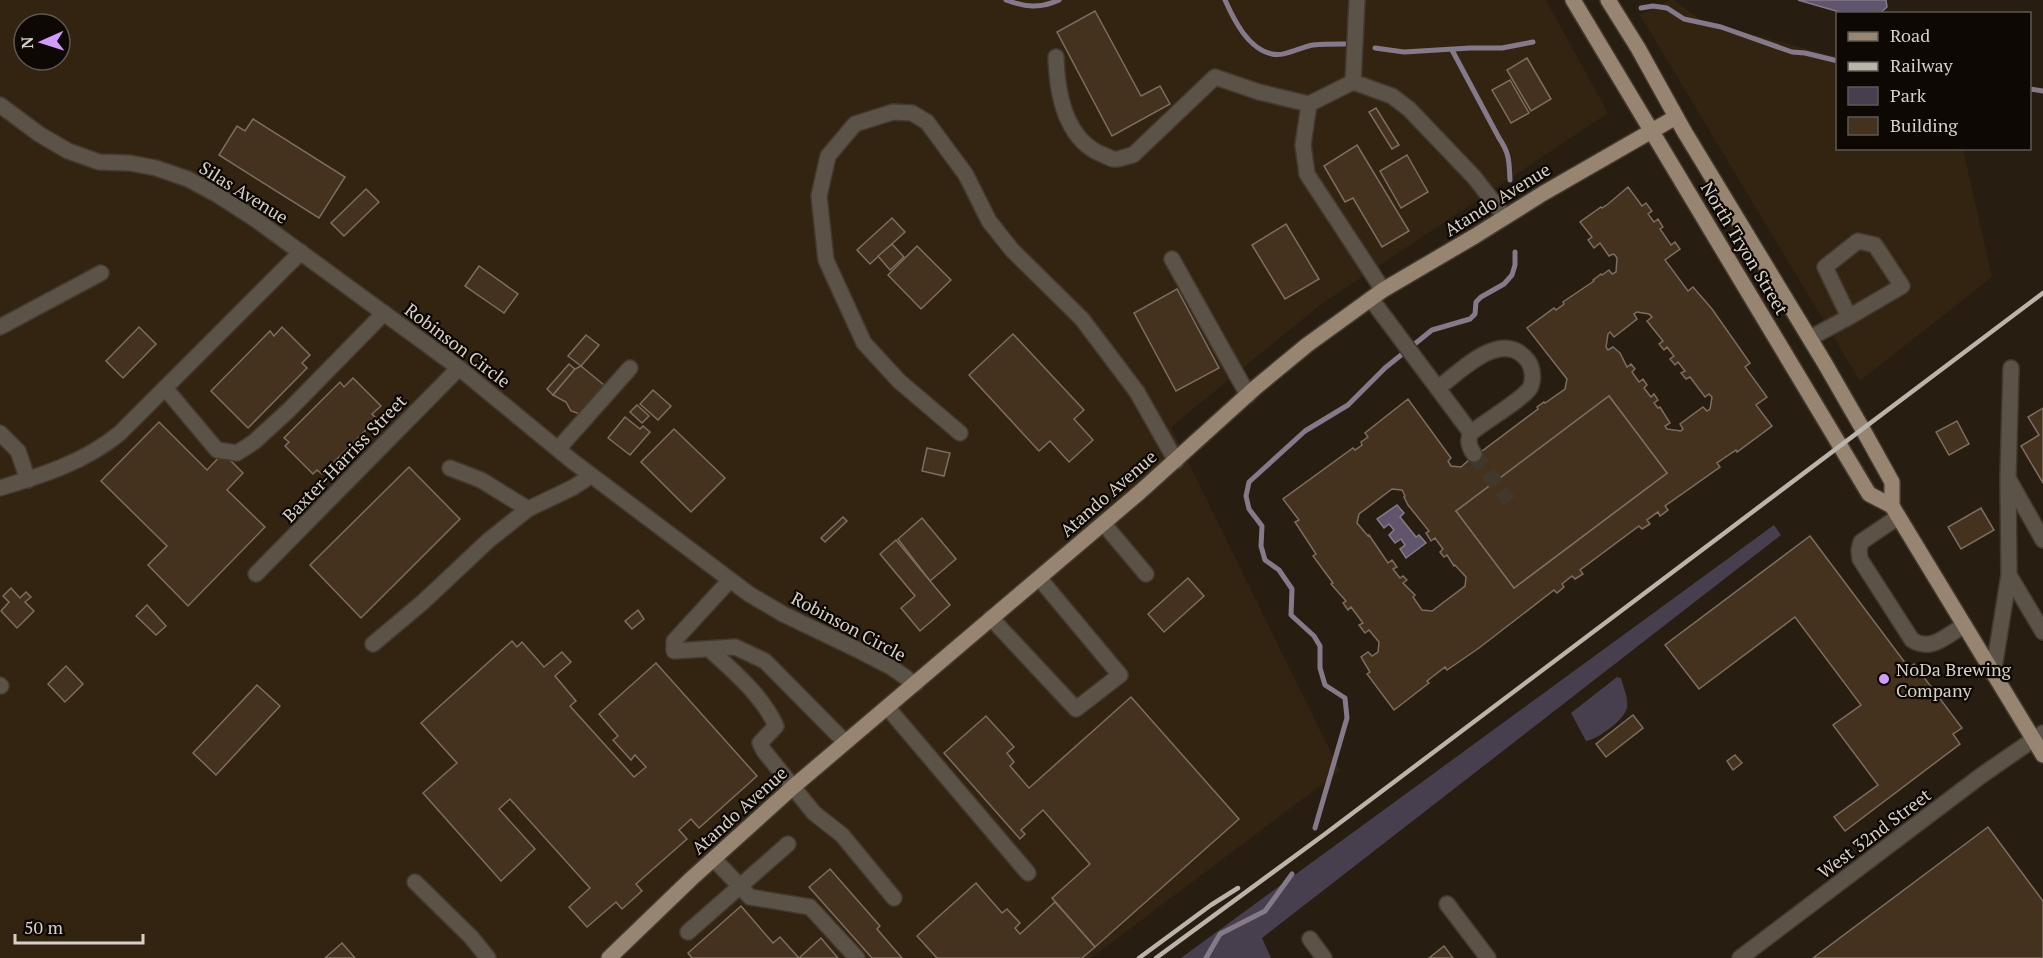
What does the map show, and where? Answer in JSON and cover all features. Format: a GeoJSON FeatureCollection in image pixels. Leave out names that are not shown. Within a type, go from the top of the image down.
{"type":"FeatureCollection","features":[{"type":"Feature","properties":{"kind":"main road","name":"North Tryon Street"},"geometry":{"type":"LineString","coordinates":[[1573,0],[1653,130],[1869,494],[1895,511]]}},
{"type":"Feature","properties":{"kind":"main road","name":"North Tryon Street"},"geometry":{"type":"LineString","coordinates":[[1608,0],[1810,338],[1892,482],[1895,511],[1993,674],[2038,736],[2043,755]]}},
{"type":"Feature","properties":{"kind":"main road","name":"Atando Avenue"},"geometry":{"type":"LineString","coordinates":[[609,958],[793,787],[1176,461],[1307,345],[1377,295],[1542,194],[1676,117]]}},
{"type":"Feature","properties":{"kind":"street"},"geometry":{"type":"LineString","coordinates":[[1353,82],[1357,0]]}},
{"type":"Feature","properties":{"kind":"street"},"geometry":{"type":"LineString","coordinates":[[1056,57],[1056,78],[1066,115],[1078,138],[1090,149],[1114,160],[1132,155],[1215,77],[1259,92],[1309,104],[1353,82],[1392,96],[1408,109],[1474,177],[1505,217]]}},
{"type":"Feature","properties":{"kind":"street"},"geometry":{"type":"LineString","coordinates":[[1309,104],[1303,145],[1306,174],[1377,295],[1393,328],[1471,433]]}},
{"type":"Feature","properties":{"kind":"street","name":"Silas Avenue"},"geometry":{"type":"LineString","coordinates":[[0,105],[39,134],[68,151],[90,160],[130,163],[156,168],[188,179],[216,194],[301,252]]}},
{"type":"Feature","properties":{"kind":"street"},"geometry":{"type":"LineString","coordinates":[[960,433],[899,381],[864,343],[826,260],[819,196],[828,156],[855,124],[893,112],[912,113],[927,122],[966,176],[989,221],[1012,250],[1082,319],[1137,392],[1176,461]]}},
{"type":"Feature","properties":{"kind":"street"},"geometry":{"type":"LineString","coordinates":[[1810,338],[1849,316],[1902,286],[1875,244],[1858,241],[1825,267],[1849,316]]}},
{"type":"Feature","properties":{"kind":"street"},"geometry":{"type":"LineString","coordinates":[[0,488],[69,465],[105,446],[301,252]]}},
{"type":"Feature","properties":{"kind":"street","name":"Robinson Circle"},"geometry":{"type":"LineString","coordinates":[[301,252],[459,368],[591,476],[730,580],[783,614],[860,651],[915,684]]}},
{"type":"Feature","properties":{"kind":"street"},"geometry":{"type":"LineString","coordinates":[[1172,259],[1248,395]]}},
{"type":"Feature","properties":{"kind":"street"},"geometry":{"type":"LineString","coordinates":[[0,327],[101,273]]}},
{"type":"Feature","properties":{"kind":"street"},"geometry":{"type":"LineString","coordinates":[[165,387],[217,450],[237,453],[254,442],[289,410],[384,313]]}},
{"type":"Feature","properties":{"kind":"street"},"geometry":{"type":"LineString","coordinates":[[1438,388],[1491,350],[1511,349],[1527,360],[1533,374],[1529,389],[1471,433],[1469,445],[1474,454]]}},
{"type":"Feature","properties":{"kind":"street","name":"Baxter-Harriss Street"},"geometry":{"type":"LineString","coordinates":[[256,574],[459,368]]}},
{"type":"Feature","properties":{"kind":"street"},"geometry":{"type":"LineString","coordinates":[[558,449],[630,368]]}},
{"type":"Feature","properties":{"kind":"street"},"geometry":{"type":"LineString","coordinates":[[1993,674],[2009,575],[2007,478],[2011,368]]}},
{"type":"Feature","properties":{"kind":"street"},"geometry":{"type":"LineString","coordinates":[[0,433],[18,451],[28,480]]}},
{"type":"Feature","properties":{"kind":"street"},"geometry":{"type":"LineString","coordinates":[[450,468],[481,480],[528,509]]}},
{"type":"Feature","properties":{"kind":"street"},"geometry":{"type":"LineString","coordinates":[[373,644],[423,602],[489,540],[528,509],[572,488],[591,476]]}},
{"type":"Feature","properties":{"kind":"street"},"geometry":{"type":"LineString","coordinates":[[2007,478],[2043,540]]}},
{"type":"Feature","properties":{"kind":"street"},"geometry":{"type":"LineString","coordinates":[[1895,511],[1861,542],[1860,559],[1912,640],[1920,645],[1930,645],[1963,626]]}},
{"type":"Feature","properties":{"kind":"street"},"geometry":{"type":"LineString","coordinates":[[1103,523],[1146,574]]}},
{"type":"Feature","properties":{"kind":"street"},"geometry":{"type":"LineString","coordinates":[[2009,575],[2043,632]]}},
{"type":"Feature","properties":{"kind":"street"},"geometry":{"type":"LineString","coordinates":[[991,618],[1076,709],[1120,675],[1039,578]]}},
{"type":"Feature","properties":{"kind":"street"},"geometry":{"type":"LineString","coordinates":[[730,580],[674,641],[674,651],[735,647],[765,661],[845,742]]}},
{"type":"Feature","properties":{"kind":"street"},"geometry":{"type":"LineString","coordinates":[[709,649],[735,673],[770,712],[776,726],[760,743],[814,813],[842,836],[894,898]]}},
{"type":"Feature","properties":{"kind":"street"},"geometry":{"type":"LineString","coordinates":[[887,707],[1028,873]]}},
{"type":"Feature","properties":{"kind":"street","name":"West 32nd Street"},"geometry":{"type":"LineString","coordinates":[[1740,958],[1982,775],[2038,736]]}},
{"type":"Feature","properties":{"kind":"street"},"geometry":{"type":"LineString","coordinates":[[688,932],[788,844]]}},
{"type":"Feature","properties":{"kind":"street"},"geometry":{"type":"LineString","coordinates":[[714,859],[750,897],[810,907],[857,958]]}},
{"type":"Feature","properties":{"kind":"street"},"geometry":{"type":"LineString","coordinates":[[415,882],[471,937],[488,958]]}},
{"type":"Feature","properties":{"kind":"street"},"geometry":{"type":"LineString","coordinates":[[1447,904],[1488,958]]}},
{"type":"Feature","properties":{"kind":"street"},"geometry":{"type":"LineString","coordinates":[[1310,939],[1324,958]]}},
{"type":"Feature","properties":{"kind":"shaded area"},"geometry":{"type":"Polygon","coordinates":[[[0,0],[1546,0],[1608,113],[1320,305],[1171,427],[1340,771],[1091,958],[0,958],[0,0]]]}},
{"type":"Feature","properties":{"kind":"shaded area"},"geometry":{"type":"Polygon","coordinates":[[[1674,0],[1702,21],[1836,57],[1836,150],[1963,150],[1992,277],[1860,381],[1640,15],[1674,0]]]}},
{"type":"Feature","properties":{"kind":"shaded area"},"geometry":{"type":"Polygon","coordinates":[[[1798,0],[1886,0],[1887,7],[1881,12],[1840,12],[1798,0]]]}},
{"type":"Feature","properties":{"kind":"shaded area"},"geometry":{"type":"Polygon","coordinates":[[[1397,505],[1404,513],[1400,517],[1416,537],[1419,535],[1426,543],[1406,558],[1400,549],[1405,545],[1401,539],[1395,543],[1389,535],[1394,530],[1389,524],[1384,528],[1377,519],[1397,505]]]}},
{"type":"Feature","properties":{"kind":"green space"},"geometry":{"type":"Polygon","coordinates":[[[1774,525],[1781,535],[1262,938],[1271,958],[1181,958],[1774,525]]]}},
{"type":"Feature","properties":{"kind":"green space"},"geometry":{"type":"Polygon","coordinates":[[[1617,677],[1621,678],[1627,697],[1625,713],[1610,728],[1586,741],[1571,713],[1617,677]]]}},
{"type":"Feature","properties":{"kind":"building"},"geometry":{"type":"Polygon","coordinates":[[[1095,11],[1141,96],[1160,86],[1170,104],[1112,136],[1057,32],[1095,11]]]}},
{"type":"Feature","properties":{"kind":"building"},"geometry":{"type":"Polygon","coordinates":[[[1527,58],[1551,99],[1531,111],[1507,70],[1527,58]]]}},
{"type":"Feature","properties":{"kind":"building"},"geometry":{"type":"Polygon","coordinates":[[[1510,80],[1529,113],[1511,123],[1492,90],[1510,80]]]}},
{"type":"Feature","properties":{"kind":"building"},"geometry":{"type":"Polygon","coordinates":[[[1376,108],[1399,145],[1392,149],[1369,112],[1376,108]]]}},
{"type":"Feature","properties":{"kind":"building"},"geometry":{"type":"Polygon","coordinates":[[[253,119],[345,177],[319,218],[219,155],[237,126],[245,131],[253,119]]]}},
{"type":"Feature","properties":{"kind":"building"},"geometry":{"type":"Polygon","coordinates":[[[1357,145],[1409,231],[1382,247],[1353,198],[1345,202],[1324,166],[1357,145]]]}},
{"type":"Feature","properties":{"kind":"building"},"geometry":{"type":"Polygon","coordinates":[[[1407,155],[1428,192],[1401,208],[1380,171],[1407,155]]]}},
{"type":"Feature","properties":{"kind":"building"},"geometry":{"type":"Polygon","coordinates":[[[1628,187],[1642,206],[1646,203],[1652,211],[1648,214],[1654,222],[1658,219],[1663,227],[1660,229],[1671,245],[1675,242],[1680,249],[1665,260],[1688,291],[1693,287],[1712,309],[1750,363],[1745,367],[1767,397],[1756,405],[1772,426],[1737,452],[1736,450],[1717,463],[1720,467],[1665,506],[1668,510],[1660,516],[1658,512],[1647,520],[1650,524],[1642,529],[1639,526],[1580,570],[1583,574],[1575,579],[1572,576],[1562,584],[1564,587],[1557,593],[1554,590],[1479,648],[1447,670],[1445,667],[1427,681],[1429,683],[1394,710],[1367,674],[1370,672],[1361,657],[1368,652],[1372,656],[1378,652],[1379,642],[1369,630],[1365,633],[1359,625],[1363,623],[1351,607],[1348,610],[1343,603],[1346,601],[1331,584],[1333,583],[1313,556],[1316,554],[1295,522],[1299,520],[1283,499],[1353,448],[1355,450],[1362,445],[1361,442],[1368,437],[1365,433],[1408,399],[1451,458],[1448,461],[1451,466],[1461,467],[1480,450],[1482,451],[1538,409],[1537,407],[1565,389],[1567,379],[1527,328],[1554,308],[1556,310],[1564,304],[1563,302],[1601,274],[1609,270],[1612,274],[1616,272],[1617,258],[1615,255],[1609,256],[1600,243],[1594,248],[1588,240],[1592,237],[1580,222],[1608,204],[1628,187]],[[1637,312],[1634,314],[1637,319],[1614,337],[1610,332],[1608,334],[1606,347],[1608,350],[1613,347],[1620,353],[1627,367],[1631,364],[1635,369],[1632,372],[1639,382],[1643,379],[1647,385],[1644,388],[1651,397],[1654,394],[1658,400],[1654,403],[1658,408],[1660,407],[1670,423],[1665,426],[1667,429],[1681,431],[1683,429],[1680,424],[1703,407],[1707,411],[1710,409],[1712,397],[1709,394],[1705,397],[1690,377],[1686,379],[1681,373],[1685,371],[1678,362],[1675,365],[1670,359],[1674,356],[1667,347],[1664,350],[1659,344],[1663,341],[1647,321],[1652,317],[1649,314],[1637,312]],[[1609,396],[1456,511],[1514,588],[1667,473],[1609,396]],[[1392,489],[1359,514],[1357,523],[1369,535],[1388,563],[1392,560],[1397,567],[1393,569],[1400,578],[1403,576],[1407,580],[1403,583],[1415,595],[1413,597],[1422,610],[1432,611],[1465,586],[1466,577],[1454,566],[1447,555],[1444,557],[1440,552],[1443,549],[1435,538],[1431,541],[1426,533],[1429,531],[1408,505],[1402,490],[1392,489]]]}},
{"type":"Feature","properties":{"kind":"building"},"geometry":{"type":"Polygon","coordinates":[[[366,189],[379,202],[344,236],[331,223],[366,189]]]}},
{"type":"Feature","properties":{"kind":"building"},"geometry":{"type":"Polygon","coordinates":[[[892,218],[905,232],[870,264],[857,250],[892,218]]]}},
{"type":"Feature","properties":{"kind":"building"},"geometry":{"type":"Polygon","coordinates":[[[1286,224],[1319,279],[1285,299],[1252,245],[1286,224]]]}},
{"type":"Feature","properties":{"kind":"building"},"geometry":{"type":"Polygon","coordinates":[[[892,244],[904,257],[890,270],[878,256],[892,244]]]}},
{"type":"Feature","properties":{"kind":"building"},"geometry":{"type":"Polygon","coordinates":[[[917,246],[951,280],[921,309],[888,275],[917,246]]]}},
{"type":"Feature","properties":{"kind":"building"},"geometry":{"type":"Polygon","coordinates":[[[479,266],[518,294],[504,313],[465,286],[479,266]]]}},
{"type":"Feature","properties":{"kind":"building"},"geometry":{"type":"Polygon","coordinates":[[[1177,289],[1219,368],[1176,391],[1134,313],[1177,289]]]}},
{"type":"Feature","properties":{"kind":"building"},"geometry":{"type":"Polygon","coordinates":[[[139,327],[156,344],[123,378],[106,361],[139,327]]]}},
{"type":"Feature","properties":{"kind":"building"},"geometry":{"type":"Polygon","coordinates":[[[282,327],[310,355],[302,363],[307,368],[248,428],[211,391],[270,331],[274,336],[282,327]]]}},
{"type":"Feature","properties":{"kind":"building"},"geometry":{"type":"Polygon","coordinates":[[[1013,334],[1084,410],[1074,419],[1093,440],[1069,462],[1050,441],[1039,451],[969,375],[1013,334]]]}},
{"type":"Feature","properties":{"kind":"building"},"geometry":{"type":"Polygon","coordinates":[[[586,335],[599,345],[581,366],[568,356],[586,335]]]}},
{"type":"Feature","properties":{"kind":"building"},"geometry":{"type":"Polygon","coordinates":[[[569,364],[575,369],[553,395],[547,389],[569,364]]]}},
{"type":"Feature","properties":{"kind":"building"},"geometry":{"type":"Polygon","coordinates":[[[581,366],[604,385],[580,414],[571,411],[566,402],[553,395],[575,369],[581,366]]]}},
{"type":"Feature","properties":{"kind":"building"},"geometry":{"type":"Polygon","coordinates":[[[353,378],[381,406],[372,414],[377,419],[322,474],[317,470],[313,474],[285,446],[289,442],[284,438],[340,382],[344,387],[353,378]]]}},
{"type":"Feature","properties":{"kind":"building"},"geometry":{"type":"Polygon","coordinates":[[[653,390],[671,406],[658,420],[640,404],[653,390]]]}},
{"type":"Feature","properties":{"kind":"building"},"geometry":{"type":"Polygon","coordinates":[[[1609,396],[1667,473],[1514,588],[1456,511],[1609,396]]]}},
{"type":"Feature","properties":{"kind":"building"},"geometry":{"type":"Polygon","coordinates":[[[637,405],[649,416],[642,423],[630,412],[637,405]]]}},
{"type":"Feature","properties":{"kind":"building"},"geometry":{"type":"Polygon","coordinates":[[[2043,408],[2043,483],[2021,446],[2039,435],[2028,417],[2043,408]]]}},
{"type":"Feature","properties":{"kind":"building"},"geometry":{"type":"Polygon","coordinates":[[[625,417],[640,429],[643,426],[650,432],[630,455],[608,438],[625,417]]]}},
{"type":"Feature","properties":{"kind":"building"},"geometry":{"type":"Polygon","coordinates":[[[1957,421],[1969,444],[1949,455],[1936,432],[1957,421]]]}},
{"type":"Feature","properties":{"kind":"building"},"geometry":{"type":"Polygon","coordinates":[[[159,422],[207,470],[223,453],[243,473],[227,490],[265,527],[188,606],[148,565],[167,546],[101,481],[159,422]]]}},
{"type":"Feature","properties":{"kind":"building"},"geometry":{"type":"Polygon","coordinates":[[[674,429],[725,478],[691,512],[641,462],[674,429]]]}},
{"type":"Feature","properties":{"kind":"building"},"geometry":{"type":"Polygon","coordinates":[[[927,448],[950,453],[944,476],[922,471],[927,448]]]}},
{"type":"Feature","properties":{"kind":"building"},"geometry":{"type":"Polygon","coordinates":[[[409,467],[460,519],[361,618],[310,565],[409,467]]]}},
{"type":"Feature","properties":{"kind":"building"},"geometry":{"type":"Polygon","coordinates":[[[1981,508],[1994,530],[1961,549],[1948,527],[1981,508]]]}},
{"type":"Feature","properties":{"kind":"building"},"geometry":{"type":"Polygon","coordinates":[[[843,517],[847,521],[825,542],[821,538],[843,517]]]}},
{"type":"Feature","properties":{"kind":"building"},"geometry":{"type":"Polygon","coordinates":[[[922,518],[956,559],[930,581],[898,539],[922,518]]]}},
{"type":"Feature","properties":{"kind":"building","name":"NoDa Brewing Company"},"geometry":{"type":"Polygon","coordinates":[[[1810,536],[1909,668],[1914,664],[1962,728],[1953,734],[1960,744],[1845,831],[1834,817],[1878,785],[1833,725],[1861,705],[1795,617],[1699,689],[1665,645],[1810,536]]]}},
{"type":"Feature","properties":{"kind":"building"},"geometry":{"type":"Polygon","coordinates":[[[896,540],[950,605],[920,631],[901,608],[915,596],[880,554],[896,540]]]}},
{"type":"Feature","properties":{"kind":"building"},"geometry":{"type":"Polygon","coordinates":[[[1188,578],[1204,596],[1164,632],[1148,614],[1188,578]]]}},
{"type":"Feature","properties":{"kind":"building"},"geometry":{"type":"Polygon","coordinates":[[[11,588],[20,598],[26,592],[31,597],[25,602],[34,611],[17,628],[1,611],[9,602],[3,596],[11,588]]]}},
{"type":"Feature","properties":{"kind":"building"},"geometry":{"type":"Polygon","coordinates":[[[147,605],[166,626],[156,635],[136,616],[147,605]]]}},
{"type":"Feature","properties":{"kind":"building"},"geometry":{"type":"Polygon","coordinates":[[[638,610],[644,619],[632,629],[625,621],[638,610]]]}},
{"type":"Feature","properties":{"kind":"building"},"geometry":{"type":"Polygon","coordinates":[[[512,641],[517,647],[522,642],[544,667],[562,652],[571,662],[555,676],[576,701],[570,706],[634,777],[646,767],[635,755],[631,760],[613,740],[618,736],[599,714],[656,663],[757,776],[699,828],[691,819],[679,830],[687,839],[636,884],[642,891],[622,909],[616,902],[587,927],[569,907],[590,888],[510,799],[499,809],[535,849],[501,881],[423,793],[457,763],[421,723],[512,641]]]}},
{"type":"Feature","properties":{"kind":"building"},"geometry":{"type":"Polygon","coordinates":[[[66,666],[83,684],[65,702],[48,684],[66,666]]]}},
{"type":"Feature","properties":{"kind":"building"},"geometry":{"type":"Polygon","coordinates":[[[257,685],[280,706],[216,775],[193,753],[257,685]]]}},
{"type":"Feature","properties":{"kind":"building"},"geometry":{"type":"Polygon","coordinates":[[[1131,697],[1239,819],[1095,947],[1052,898],[1090,864],[1043,810],[1021,830],[1025,834],[1020,839],[944,753],[986,716],[1014,747],[1007,753],[1014,762],[1010,766],[1029,788],[1131,697]]]}},
{"type":"Feature","properties":{"kind":"building"},"geometry":{"type":"Polygon","coordinates":[[[1633,715],[1643,728],[1606,757],[1596,744],[1633,715]]]}},
{"type":"Feature","properties":{"kind":"building"},"geometry":{"type":"Polygon","coordinates":[[[1735,755],[1742,763],[1733,770],[1727,761],[1735,755]]]}},
{"type":"Feature","properties":{"kind":"building"},"geometry":{"type":"Polygon","coordinates":[[[1988,827],[2043,901],[2043,958],[1813,958],[1988,827]]]}},
{"type":"Feature","properties":{"kind":"building"},"geometry":{"type":"Polygon","coordinates":[[[830,869],[880,926],[877,929],[902,958],[872,958],[809,887],[830,869]]]}},
{"type":"Feature","properties":{"kind":"building"},"geometry":{"type":"Polygon","coordinates":[[[976,883],[1002,913],[1007,909],[1020,923],[1015,928],[1020,934],[1055,902],[1095,947],[1082,958],[937,958],[917,936],[976,883]]]}},
{"type":"Feature","properties":{"kind":"building"},"geometry":{"type":"Polygon","coordinates":[[[741,906],[773,943],[780,937],[799,958],[692,958],[688,953],[741,906]]]}},
{"type":"Feature","properties":{"kind":"building"},"geometry":{"type":"Polygon","coordinates":[[[821,938],[838,958],[799,958],[821,938]]]}},
{"type":"Feature","properties":{"kind":"building"},"geometry":{"type":"Polygon","coordinates":[[[342,943],[355,958],[325,958],[342,943]]]}},
{"type":"Feature","properties":{"kind":"building"},"geometry":{"type":"Polygon","coordinates":[[[1444,946],[1453,958],[1429,958],[1444,946]]]}},
{"type":"Feature","properties":{"kind":"waterway"},"geometry":{"type":"LineString","coordinates":[[1006,0],[1032,6],[1045,5],[1059,0]]}},
{"type":"Feature","properties":{"kind":"waterway"},"geometry":{"type":"LineString","coordinates":[[1225,0],[1243,33],[1263,51],[1277,55],[1313,45],[1345,44]]}},
{"type":"Feature","properties":{"kind":"waterway"},"geometry":{"type":"LineString","coordinates":[[1641,8],[1653,6],[1667,8],[1684,19],[1721,27],[1792,52],[1836,61]]}},
{"type":"Feature","properties":{"kind":"waterway"},"geometry":{"type":"LineString","coordinates":[[1375,48],[1404,52],[1502,48],[1533,42]]}},
{"type":"Feature","properties":{"kind":"waterway"},"geometry":{"type":"LineString","coordinates":[[1452,50],[1505,149],[1510,180]]}},
{"type":"Feature","properties":{"kind":"waterway"},"geometry":{"type":"LineString","coordinates":[[2031,89],[2043,91]]}},
{"type":"Feature","properties":{"kind":"waterway"},"geometry":{"type":"LineString","coordinates":[[1315,828],[1347,718],[1345,698],[1325,685],[1320,668],[1320,646],[1314,636],[1291,615],[1292,589],[1279,570],[1265,560],[1261,546],[1262,526],[1249,509],[1246,496],[1249,482],[1305,431],[1348,405],[1385,368],[1432,330],[1470,319],[1475,314],[1476,302],[1504,284],[1512,275],[1515,252]]}},
{"type":"Feature","properties":{"kind":"waterway"},"geometry":{"type":"LineString","coordinates":[[1206,958],[1220,934],[1265,911],[1292,874]]}},
{"type":"Feature","properties":{"kind":"tunnel"},"geometry":{"type":"LineString","coordinates":[[1474,454],[1509,501]]}},
{"type":"Feature","properties":{"kind":"railway"},"geometry":{"type":"LineString","coordinates":[[1156,958],[1325,834],[2043,293]]}},
{"type":"Feature","properties":{"kind":"railway"},"geometry":{"type":"LineString","coordinates":[[1139,958],[1238,888]]}},
{"type":"Feature","properties":{"kind":"place","name":"NoDa Brewing Company"},"geometry":{"type":"Point","coordinates":[1884,679]}}]}
